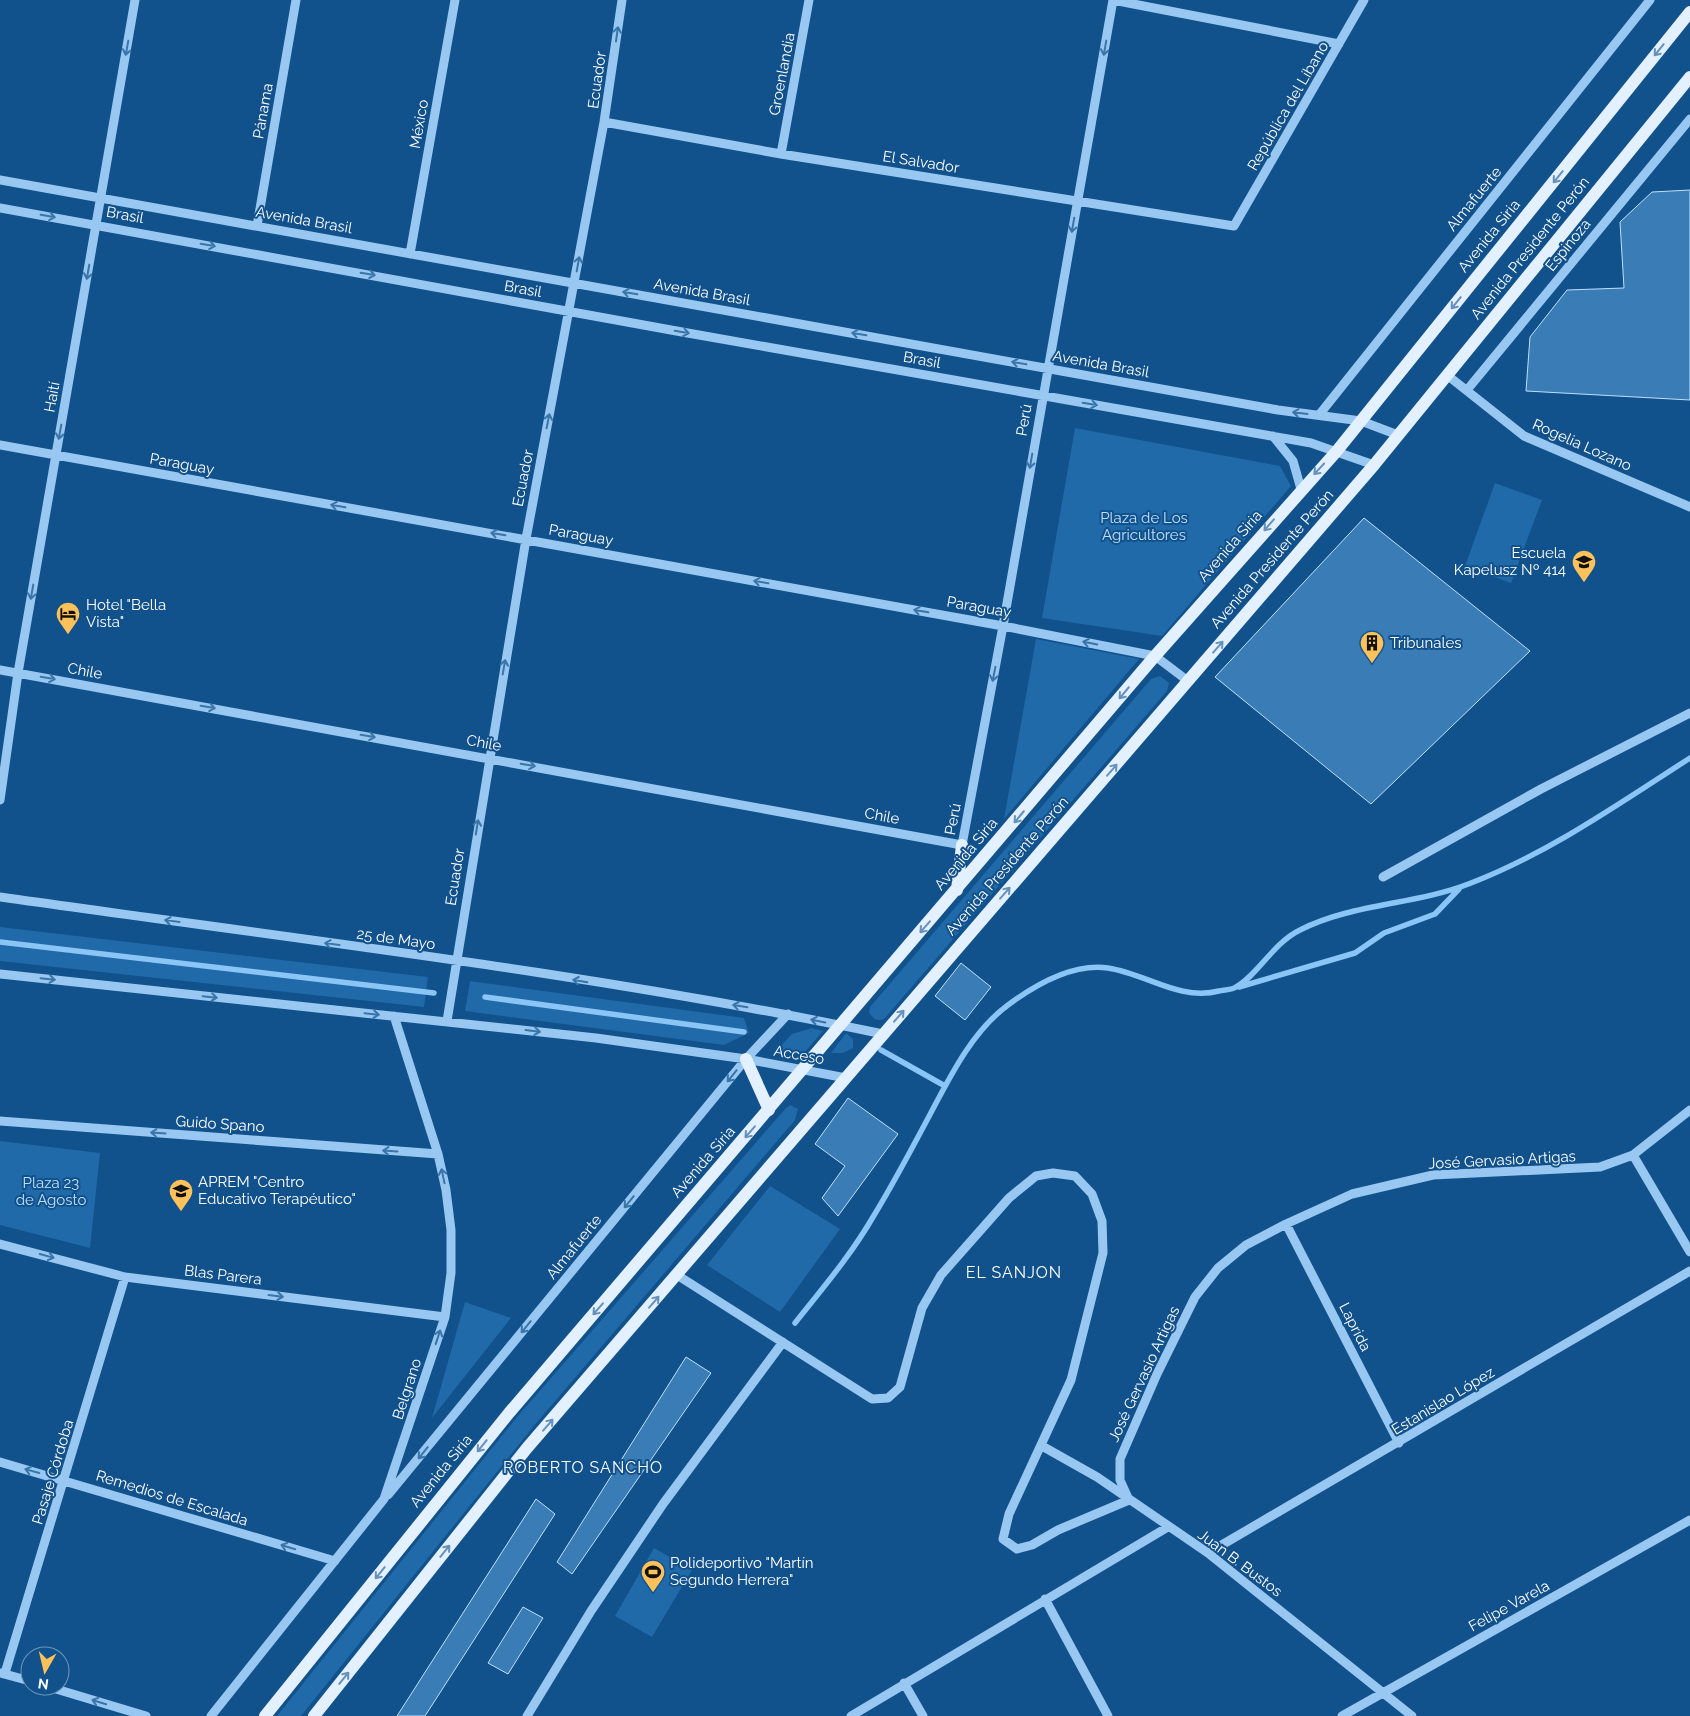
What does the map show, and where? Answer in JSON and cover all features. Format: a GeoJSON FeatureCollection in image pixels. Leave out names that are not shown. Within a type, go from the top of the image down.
{"type":"FeatureCollection","features":[{"type":"Feature","properties":{"kind":"main road","name":"Avenida Siria"},"geometry":{"type":"LineString","coordinates":[[265,1716],[509,1412],[841,1026],[1155,656],[1301,489],[1336,452],[1690,12]]}},
{"type":"Feature","properties":{"kind":"main road","name":"Avenida Presidente Perón"},"geometry":{"type":"LineString","coordinates":[[846,1078],[1374,465],[1690,77]]}},
{"type":"Feature","properties":{"kind":"main road"},"geometry":{"type":"LineString","coordinates":[[957,890],[962,845]]}},
{"type":"Feature","properties":{"kind":"main road"},"geometry":{"type":"LineString","coordinates":[[746,1060],[769,1110]]}},
{"type":"Feature","properties":{"kind":"main road"},"geometry":{"type":"LineString","coordinates":[[314,1716],[527,1448],[846,1078]]}},
{"type":"Feature","properties":{"kind":"street","name":"Haití"},"geometry":{"type":"LineString","coordinates":[[0,800],[18,673],[135,0]]}},
{"type":"Feature","properties":{"kind":"street","name":"Pánama"},"geometry":{"type":"LineString","coordinates":[[257,226],[296,0]]}},
{"type":"Feature","properties":{"kind":"street","name":"México"},"geometry":{"type":"LineString","coordinates":[[410,254],[455,0]]}},
{"type":"Feature","properties":{"kind":"street","name":"Ecuador"},"geometry":{"type":"LineString","coordinates":[[447,1021],[488,758],[526,539],[570,312],[604,122],[622,0]]}},
{"type":"Feature","properties":{"kind":"street","name":"Groenlandia"},"geometry":{"type":"LineString","coordinates":[[781,154],[809,0]]}},
{"type":"Feature","properties":{"kind":"street"},"geometry":{"type":"LineString","coordinates":[[1113,0],[1339,44]]}},
{"type":"Feature","properties":{"kind":"street","name":"Perú"},"geometry":{"type":"LineString","coordinates":[[962,845],[1003,626],[1113,0]]}},
{"type":"Feature","properties":{"kind":"street","name":"República del Líbano"},"geometry":{"type":"LineString","coordinates":[[1234,226],[1364,0]]}},
{"type":"Feature","properties":{"kind":"street","name":"Almafuerte"},"geometry":{"type":"LineString","coordinates":[[1319,415],[1650,0]]}},
{"type":"Feature","properties":{"kind":"street","name":"Espinoza"},"geometry":{"type":"LineString","coordinates":[[1467,390],[1690,118]]}},
{"type":"Feature","properties":{"kind":"street","name":"El Salvador"},"geometry":{"type":"LineString","coordinates":[[604,122],[781,154],[1234,226]]}},
{"type":"Feature","properties":{"kind":"street","name":"Avenida Brasil"},"geometry":{"type":"LineString","coordinates":[[0,180],[1278,410],[1361,421],[1398,435]]}},
{"type":"Feature","properties":{"kind":"street","name":"Brasil"},"geometry":{"type":"LineString","coordinates":[[0,208],[1042,396]]}},
{"type":"Feature","properties":{"kind":"street","name":"Rogelia Lozano"},"geometry":{"type":"LineString","coordinates":[[1447,375],[1524,436],[1690,507]]}},
{"type":"Feature","properties":{"kind":"street"},"geometry":{"type":"LineString","coordinates":[[1042,396],[1311,443],[1374,465]]}},
{"type":"Feature","properties":{"kind":"street"},"geometry":{"type":"LineString","coordinates":[[1272,436],[1283,445],[1293,461],[1301,489]]}},
{"type":"Feature","properties":{"kind":"street","name":"Paraguay"},"geometry":{"type":"LineString","coordinates":[[0,446],[526,539],[1003,626],[1155,656]]}},
{"type":"Feature","properties":{"kind":"street"},"geometry":{"type":"LineString","coordinates":[[1155,656],[1188,681]]}},
{"type":"Feature","properties":{"kind":"street","name":"Chile"},"geometry":{"type":"LineString","coordinates":[[0,670],[962,845]]}},
{"type":"Feature","properties":{"kind":"street"},"geometry":{"type":"LineString","coordinates":[[1384,877],[1541,789],[1690,713]]}},
{"type":"Feature","properties":{"kind":"street","name":"25 de Mayo"},"geometry":{"type":"LineString","coordinates":[[0,897],[456,962],[788,1014]]}},
{"type":"Feature","properties":{"kind":"street"},"geometry":{"type":"LineString","coordinates":[[0,974],[596,1038],[746,1060]]}},
{"type":"Feature","properties":{"kind":"street"},"geometry":{"type":"LineString","coordinates":[[788,1014],[883,1034]]}},
{"type":"Feature","properties":{"kind":"street","name":"Almafuerte"},"geometry":{"type":"LineString","coordinates":[[384,1499],[746,1060],[788,1014]]}},
{"type":"Feature","properties":{"kind":"street","name":"Belgrano"},"geometry":{"type":"LineString","coordinates":[[211,1716],[384,1499],[445,1317],[451,1273],[451,1230],[438,1154],[394,1016]]}},
{"type":"Feature","properties":{"kind":"street","name":"Acceso"},"geometry":{"type":"LineString","coordinates":[[746,1060],[846,1078]]}},
{"type":"Feature","properties":{"kind":"street","name":"José Gervasio Artigas"},"geometry":{"type":"LineString","coordinates":[[1129,1500],[1120,1480],[1120,1459],[1158,1374],[1196,1297],[1218,1268],[1246,1245],[1286,1224],[1352,1194],[1433,1175],[1600,1168],[1633,1155],[1690,1110]]}},
{"type":"Feature","properties":{"kind":"street","name":"Guido Spano"},"geometry":{"type":"LineString","coordinates":[[0,1121],[438,1154]]}},
{"type":"Feature","properties":{"kind":"street"},"geometry":{"type":"LineString","coordinates":[[1633,1155],[1690,1252]]}},
{"type":"Feature","properties":{"kind":"street"},"geometry":{"type":"LineString","coordinates":[[677,1275],[872,1399],[888,1398],[900,1387],[922,1308],[941,1275],[1009,1198],[1036,1176],[1052,1172],[1075,1176],[1092,1194],[1102,1221],[1102,1253],[1071,1380],[1009,1514],[1003,1539],[1016,1549],[1032,1545],[1058,1530],[1129,1500]]}},
{"type":"Feature","properties":{"kind":"street","name":"Laprida"},"geometry":{"type":"LineString","coordinates":[[1286,1224],[1399,1443]]}},
{"type":"Feature","properties":{"kind":"street","name":"Blas Parera"},"geometry":{"type":"LineString","coordinates":[[0,1244],[125,1277],[445,1317]]}},
{"type":"Feature","properties":{"kind":"street","name":"Estanislao López"},"geometry":{"type":"LineString","coordinates":[[1208,1553],[1399,1443],[1690,1271]]}},
{"type":"Feature","properties":{"kind":"street","name":"Pasaje Córdoba"},"geometry":{"type":"LineString","coordinates":[[3,1673],[65,1480],[125,1277]]}},
{"type":"Feature","properties":{"kind":"street"},"geometry":{"type":"LineString","coordinates":[[527,1716],[591,1611],[658,1512],[783,1342]]}},
{"type":"Feature","properties":{"kind":"street","name":"Juan B. Bustos"},"geometry":{"type":"LineString","coordinates":[[1042,1446],[1097,1477],[1208,1553],[1412,1716]]}},
{"type":"Feature","properties":{"kind":"street","name":"Remedios de Escalada"},"geometry":{"type":"LineString","coordinates":[[0,1462],[335,1561]]}},
{"type":"Feature","properties":{"kind":"street","name":"Felipe Varela"},"geometry":{"type":"LineString","coordinates":[[1342,1716],[1690,1520]]}},
{"type":"Feature","properties":{"kind":"street"},"geometry":{"type":"LineString","coordinates":[[851,1716],[1168,1527]]}},
{"type":"Feature","properties":{"kind":"street"},"geometry":{"type":"LineString","coordinates":[[1045,1599],[1108,1716]]}},
{"type":"Feature","properties":{"kind":"street"},"geometry":{"type":"LineString","coordinates":[[3,1673],[20,1678]]}},
{"type":"Feature","properties":{"kind":"street"},"geometry":{"type":"LineString","coordinates":[[904,1683],[923,1716]]}},
{"type":"Feature","properties":{"kind":"street"},"geometry":{"type":"LineString","coordinates":[[70,1693],[146,1716]]}},
{"type":"Feature","properties":{"kind":"green space","name":"Plaza de Los Agricultores"},"geometry":{"type":"Polygon","coordinates":[[[1075,428],[1280,466],[1291,486],[1162,636],[1042,618],[1075,428]]]}},
{"type":"Feature","properties":{"kind":"green space"},"geometry":{"type":"Polygon","coordinates":[[[1495,483],[1542,500],[1511,583],[1465,566],[1495,483]]]}},
{"type":"Feature","properties":{"kind":"green space"},"geometry":{"type":"Polygon","coordinates":[[[1036,639],[1139,659],[1004,819],[1036,639]]]}},
{"type":"Feature","properties":{"kind":"green space"},"geometry":{"type":"Polygon","coordinates":[[[1160,676],[1169,683],[1167,691],[885,1018],[878,1020],[874,1018],[869,1012],[870,1007],[1151,679],[1160,676]]]}},
{"type":"Feature","properties":{"kind":"green space"},"geometry":{"type":"Polygon","coordinates":[[[0,927],[428,977],[424,1007],[0,961],[0,927]]]}},
{"type":"Feature","properties":{"kind":"green space"},"geometry":{"type":"Polygon","coordinates":[[[470,981],[744,1018],[749,1033],[724,1045],[465,1011],[470,981]]]}},
{"type":"Feature","properties":{"kind":"green space"},"geometry":{"type":"Polygon","coordinates":[[[812,1028],[823,1031],[805,1052],[777,1050],[792,1034],[812,1028]]]}},
{"type":"Feature","properties":{"kind":"green space"},"geometry":{"type":"Polygon","coordinates":[[[846,1033],[853,1039],[853,1048],[843,1053],[831,1053],[846,1033]]]}},
{"type":"Feature","properties":{"kind":"green space"},"geometry":{"type":"Polygon","coordinates":[[[790,1105],[798,1109],[795,1120],[533,1427],[301,1716],[277,1716],[517,1417],[790,1105]]]}},
{"type":"Feature","properties":{"kind":"green space","name":"Plaza 23 de Agosto"},"geometry":{"type":"Polygon","coordinates":[[[0,1141],[100,1153],[90,1248],[0,1225],[0,1141]]]}},
{"type":"Feature","properties":{"kind":"green space"},"geometry":{"type":"Polygon","coordinates":[[[770,1186],[840,1229],[780,1312],[707,1265],[770,1186]]]}},
{"type":"Feature","properties":{"kind":"green space"},"geometry":{"type":"Polygon","coordinates":[[[465,1302],[511,1318],[432,1418],[465,1302]]]}},
{"type":"Feature","properties":{"kind":"green space","name":"Polideportivo \"Martín Segundo Herrera\""},"geometry":{"type":"Polygon","coordinates":[[[654,1548],[692,1570],[652,1637],[615,1616],[654,1548]]]}},
{"type":"Feature","properties":{"kind":"building"},"geometry":{"type":"Polygon","coordinates":[[[1690,190],[1690,400],[1526,391],[1530,337],[1567,290],[1624,288],[1620,222],[1652,192],[1690,190]]]}},
{"type":"Feature","properties":{"kind":"building","name":"Tribunales"},"geometry":{"type":"Polygon","coordinates":[[[1364,518],[1530,651],[1371,804],[1215,677],[1364,518]]]}},
{"type":"Feature","properties":{"kind":"building"},"geometry":{"type":"Polygon","coordinates":[[[961,963],[991,987],[965,1020],[935,996],[961,963]]]}},
{"type":"Feature","properties":{"kind":"building"},"geometry":{"type":"Polygon","coordinates":[[[848,1098],[898,1134],[838,1216],[822,1198],[845,1166],[815,1144],[848,1098]]]}},
{"type":"Feature","properties":{"kind":"building"},"geometry":{"type":"Polygon","coordinates":[[[686,1357],[711,1373],[572,1574],[557,1562],[686,1357]]]}},
{"type":"Feature","properties":{"kind":"building"},"geometry":{"type":"Polygon","coordinates":[[[536,1499],[555,1514],[425,1716],[397,1716],[536,1499]]]}},
{"type":"Feature","properties":{"kind":"building"},"geometry":{"type":"Polygon","coordinates":[[[523,1607],[543,1618],[508,1674],[488,1663],[523,1607]]]}},
{"type":"Feature","properties":{"kind":"waterway"},"geometry":{"type":"LineString","coordinates":[[795,1323],[836,1272],[864,1231],[900,1170],[952,1074],[971,1044],[994,1016],[1030,990],[1068,972],[1095,967],[1122,971],[1177,990],[1204,993],[1232,989],[1244,982],[1273,951],[1300,930],[1341,914],[1450,890],[1500,871],[1584,826],[1690,758]]}},
{"type":"Feature","properties":{"kind":"waterway"},"geometry":{"type":"LineString","coordinates":[[1239,987],[1355,953],[1384,933],[1435,914],[1459,889]]}},
{"type":"Feature","properties":{"kind":"waterway"},"geometry":{"type":"LineString","coordinates":[[0,942],[434,993]]}},
{"type":"Feature","properties":{"kind":"waterway"},"geometry":{"type":"LineString","coordinates":[[485,997],[744,1032]]}},
{"type":"Feature","properties":{"kind":"waterway"},"geometry":{"type":"LineString","coordinates":[[881,1050],[945,1086]]}},
{"type":"Feature","properties":{"kind":"place","name":"Escuela Kapelusz Nº 414"},"geometry":{"type":"Point","coordinates":[1584,583]}},
{"type":"Feature","properties":{"kind":"place","name":"Hotel \"Bella Vista\""},"geometry":{"type":"Point","coordinates":[68,635]}},
{"type":"Feature","properties":{"kind":"place","name":"Tribunales"},"geometry":{"type":"Point","coordinates":[1372,664]}},
{"type":"Feature","properties":{"kind":"place","name":"APREM \"Centro Educativo Terapéutico\""},"geometry":{"type":"Point","coordinates":[181,1212]}},
{"type":"Feature","properties":{"kind":"place","name":"Polideportivo \"Martín Segundo Herrera\""},"geometry":{"type":"Point","coordinates":[653,1593]}},
{"type":"Feature","properties":{"kind":"district","name":"EL SANJON"},"geometry":{"type":"Point","coordinates":[1014,1272]}},
{"type":"Feature","properties":{"kind":"district","name":"ROBERTO SANCHO"},"geometry":{"type":"Point","coordinates":[583,1467]}}]}
